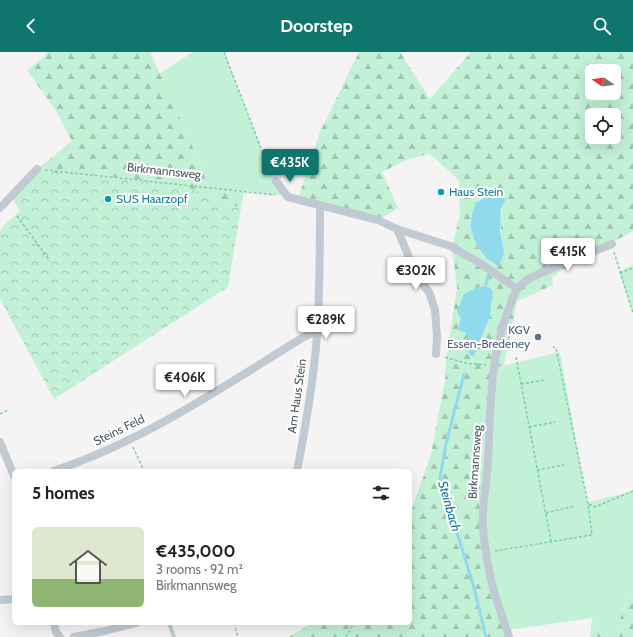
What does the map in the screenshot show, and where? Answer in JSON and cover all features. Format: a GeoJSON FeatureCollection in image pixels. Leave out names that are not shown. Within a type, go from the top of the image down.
{"type":"FeatureCollection","features":[{"type":"Feature","properties":{"kind":"street"},"geometry":{"type":"LineString","coordinates":[[0,208],[37,169]]}},
{"type":"Feature","properties":{"kind":"street"},"geometry":{"type":"LineString","coordinates":[[276,181],[288,197],[378,220],[397,229],[450,246],[480,263],[517,289]]}},
{"type":"Feature","properties":{"kind":"street","name":"Am Haus Stein"},"geometry":{"type":"LineString","coordinates":[[297,469],[313,375],[317,330],[320,205]]}},
{"type":"Feature","properties":{"kind":"street"},"geometry":{"type":"LineString","coordinates":[[397,229],[418,278],[429,292],[435,310],[437,338],[436,354]]}},
{"type":"Feature","properties":{"kind":"street","name":"Birkmannsweg"},"geometry":{"type":"LineString","coordinates":[[509,637],[497,602],[486,554],[483,514],[487,473],[490,396],[505,317],[517,289],[528,279],[612,244]]}},
{"type":"Feature","properties":{"kind":"street","name":"Steins Feld"},"geometry":{"type":"LineString","coordinates":[[58,469],[97,454],[170,418],[317,330]]}},
{"type":"Feature","properties":{"kind":"street"},"geometry":{"type":"LineString","coordinates":[[0,442],[12,471]]}},
{"type":"Feature","properties":{"kind":"street"},"geometry":{"type":"LineString","coordinates":[[0,600],[12,599]]}},
{"type":"Feature","properties":{"kind":"street"},"geometry":{"type":"LineString","coordinates":[[54,625],[56,632],[59,636]]}},
{"type":"Feature","properties":{"kind":"street"},"geometry":{"type":"LineString","coordinates":[[74,637],[128,625]]}},
{"type":"Feature","properties":{"kind":"lane"},"geometry":{"type":"LineString","coordinates":[[170,625],[174,637]]}},
{"type":"Feature","properties":{"kind":"path"},"geometry":{"type":"LineString","coordinates":[[224,52],[261,148],[276,181]]}},
{"type":"Feature","properties":{"kind":"path","name":"Birkmannsweg"},"geometry":{"type":"LineString","coordinates":[[37,169],[288,197]]}},
{"type":"Feature","properties":{"kind":"path"},"geometry":{"type":"LineString","coordinates":[[17,216],[50,261]]}},
{"type":"Feature","properties":{"kind":"path"},"geometry":{"type":"LineString","coordinates":[[612,244],[633,313]]}},
{"type":"Feature","properties":{"kind":"path"},"geometry":{"type":"LineString","coordinates":[[620,273],[633,268]]}},
{"type":"Feature","properties":{"kind":"path"},"geometry":{"type":"LineString","coordinates":[[496,551],[592,535],[588,504],[556,348],[552,347]]}},
{"type":"Feature","properties":{"kind":"path"},"geometry":{"type":"LineString","coordinates":[[436,354],[465,363],[497,361]]}},
{"type":"Feature","properties":{"kind":"path"},"geometry":{"type":"LineString","coordinates":[[516,357],[551,541]]}},
{"type":"Feature","properties":{"kind":"path"},"geometry":{"type":"LineString","coordinates":[[521,384],[545,380]]}},
{"type":"Feature","properties":{"kind":"path"},"geometry":{"type":"LineString","coordinates":[[0,414],[8,410]]}},
{"type":"Feature","properties":{"kind":"path"},"geometry":{"type":"LineString","coordinates":[[529,427],[555,422]]}},
{"type":"Feature","properties":{"kind":"path"},"geometry":{"type":"LineString","coordinates":[[129,439],[143,469]]}},
{"type":"Feature","properties":{"kind":"path"},"geometry":{"type":"LineString","coordinates":[[537,470],[564,465]]}},
{"type":"Feature","properties":{"kind":"path"},"geometry":{"type":"LineString","coordinates":[[588,504],[595,507],[633,492]]}},
{"type":"Feature","properties":{"kind":"path"},"geometry":{"type":"LineString","coordinates":[[546,513],[574,506]]}},
{"type":"Feature","properties":{"kind":"path"},"geometry":{"type":"LineString","coordinates":[[235,625],[238,637]]}},
{"type":"Feature","properties":{"kind":"path"},"geometry":{"type":"LineString","coordinates":[[346,637],[353,625]]}},
{"type":"Feature","properties":{"kind":"green space"},"geometry":{"type":"Polygon","coordinates":[[[48,52],[150,52],[196,154],[209,189],[244,192],[241,208],[181,185],[37,169],[72,141],[56,111],[27,70],[48,52]]]}},
{"type":"Feature","properties":{"kind":"green space"},"geometry":{"type":"Polygon","coordinates":[[[193,52],[224,52],[261,148],[276,181],[288,196],[209,189],[196,154],[159,74],[193,52]]]}},
{"type":"Feature","properties":{"kind":"green space"},"geometry":{"type":"Polygon","coordinates":[[[359,52],[400,52],[430,99],[471,52],[633,52],[633,231],[613,242],[614,248],[603,249],[552,276],[553,285],[517,301],[504,365],[495,368],[489,395],[485,554],[509,637],[289,637],[309,625],[412,625],[412,509],[431,454],[445,381],[446,362],[457,288],[452,247],[460,214],[459,180],[430,154],[408,159],[382,172],[398,208],[378,220],[298,199],[320,132],[359,52]],[[506,199],[479,250],[492,263],[504,253],[501,232],[501,212],[506,199]],[[493,291],[461,318],[458,330],[490,316],[493,291]]]}},
{"type":"Feature","properties":{"kind":"green space"},"geometry":{"type":"Polygon","coordinates":[[[37,169],[181,185],[241,208],[228,287],[54,399],[0,299],[0,232],[4,225],[20,211],[11,197],[37,169]]]}},
{"type":"Feature","properties":{"kind":"green space"},"geometry":{"type":"Polygon","coordinates":[[[633,265],[633,313],[619,272],[633,265]]]}},
{"type":"Feature","properties":{"kind":"green space"},"geometry":{"type":"Polygon","coordinates":[[[560,352],[587,503],[633,491],[633,600],[627,599],[619,622],[618,637],[601,637],[592,618],[508,630],[486,553],[483,514],[495,368],[560,352]]]}},
{"type":"Feature","properties":{"kind":"green space"},"geometry":{"type":"Polygon","coordinates":[[[627,599],[633,600],[633,637],[618,637],[619,622],[627,599]]]}},
{"type":"Feature","properties":{"kind":"green space"},"geometry":{"type":"Polygon","coordinates":[[[592,618],[601,637],[590,637],[592,618]]]}},
{"type":"Feature","properties":{"kind":"water"},"geometry":{"type":"Polygon","coordinates":[[[498,194],[506,199],[501,209],[500,229],[504,253],[499,266],[489,260],[480,251],[471,227],[475,203],[490,195],[498,194]]]}},
{"type":"Feature","properties":{"kind":"water"},"geometry":{"type":"Polygon","coordinates":[[[478,287],[488,287],[493,291],[490,316],[474,356],[470,356],[467,344],[468,334],[458,330],[461,318],[457,312],[464,294],[478,287]]]}},
{"type":"Feature","properties":{"kind":"waterway"},"geometry":{"type":"LineString","coordinates":[[485,287],[489,274]]}},
{"type":"Feature","properties":{"kind":"waterway","name":"Steinbach"},"geometry":{"type":"LineString","coordinates":[[464,374],[446,444],[440,478],[473,584],[486,637]]}},
{"type":"Feature","properties":{"kind":"place","name":"Haus Stein"},"geometry":{"type":"Point","coordinates":[441,192]}},
{"type":"Feature","properties":{"kind":"place","name":"SUS Haarzopf"},"geometry":{"type":"Point","coordinates":[108,199]}},
{"type":"Feature","properties":{"kind":"place","name":"KGV Essen-Bredeney"},"geometry":{"type":"Point","coordinates":[538,337]}}]}
